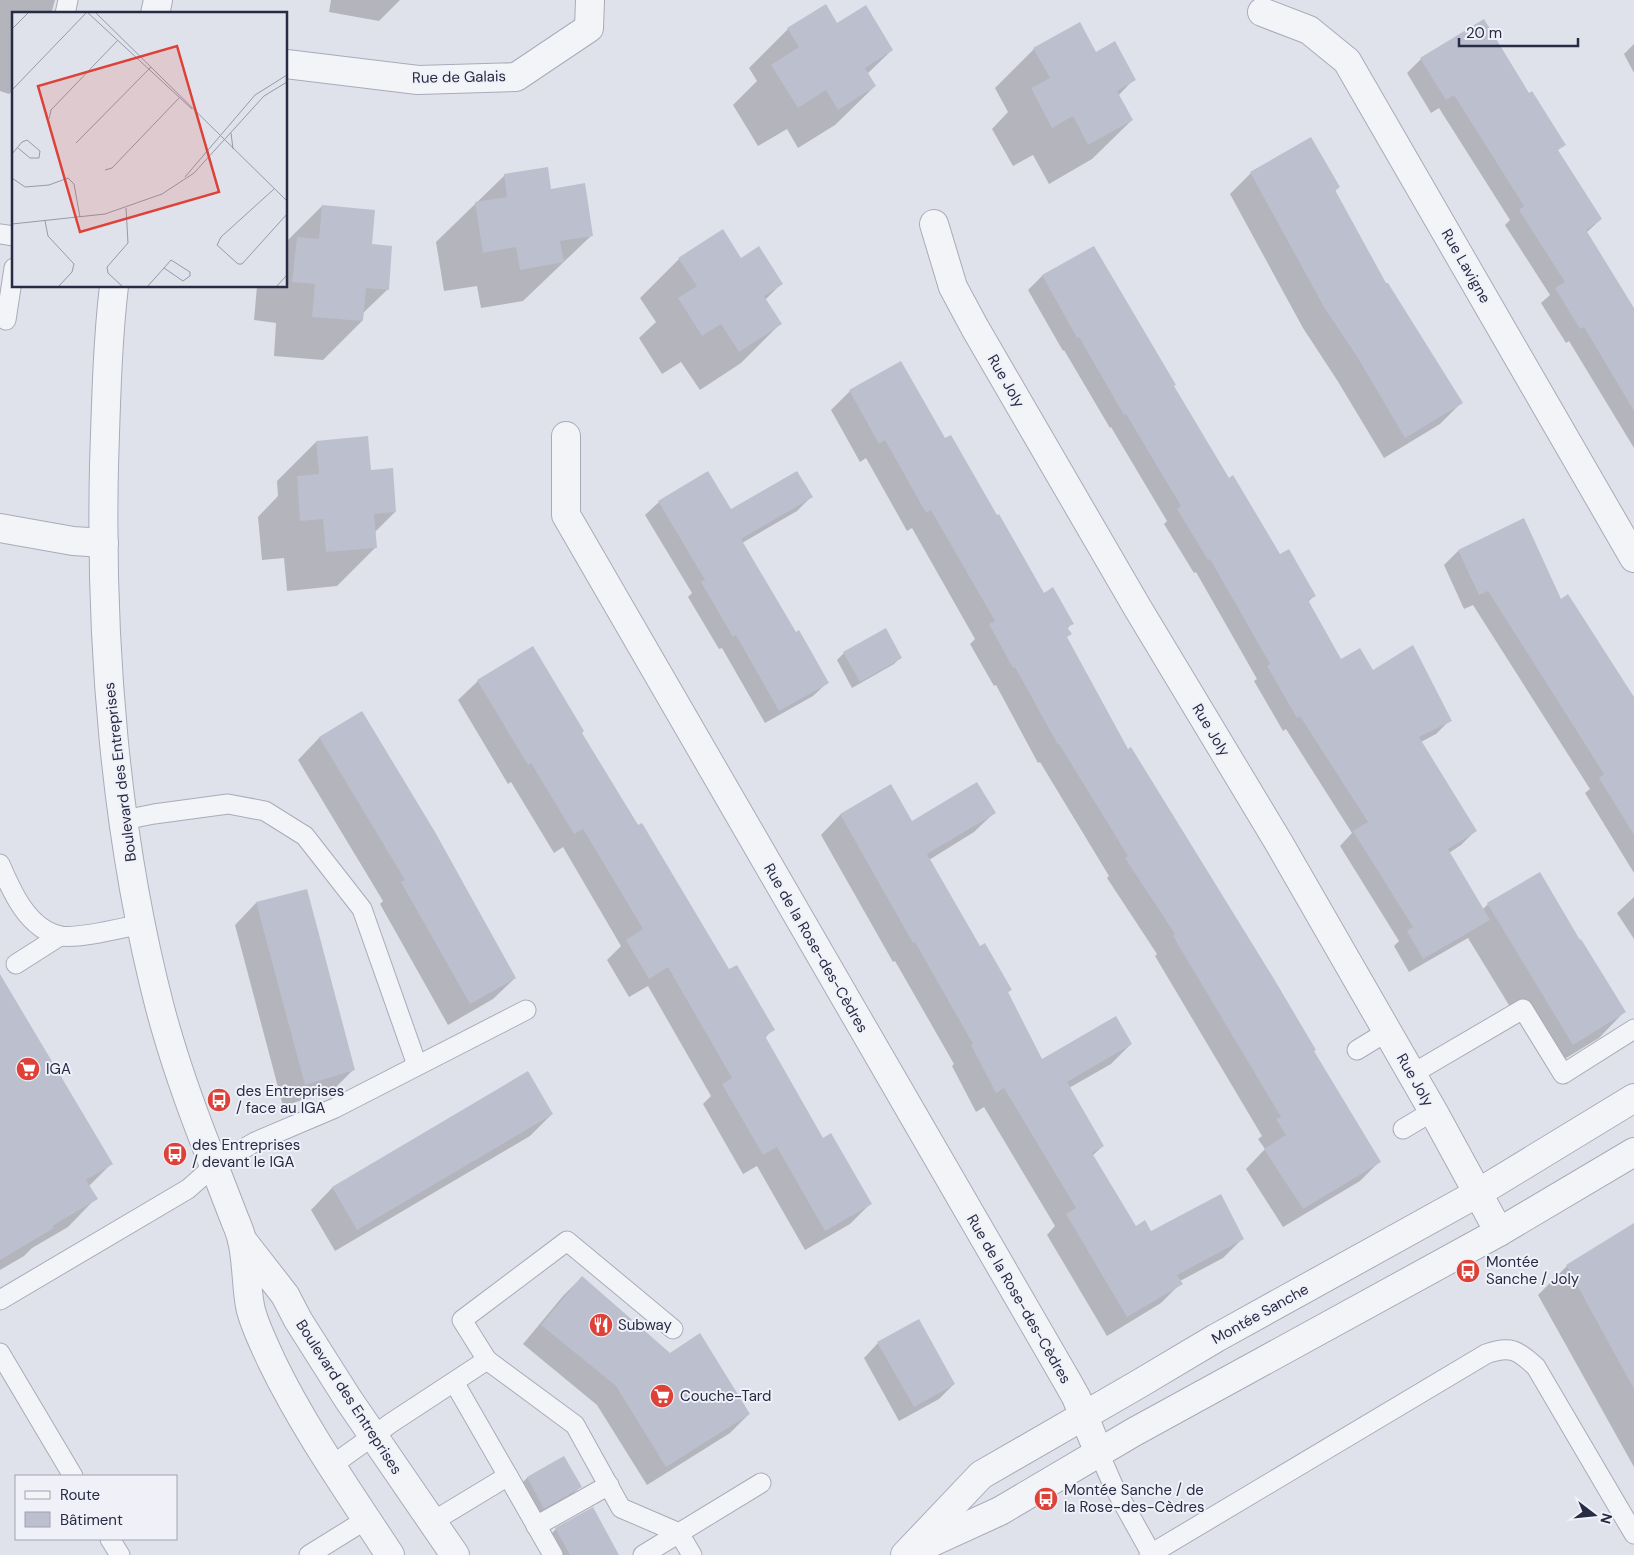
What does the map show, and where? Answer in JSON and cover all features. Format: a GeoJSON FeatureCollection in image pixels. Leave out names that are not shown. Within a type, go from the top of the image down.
{"type":"FeatureCollection","features":[{"type":"Feature","properties":{"kind":"street","name":"Rue de Galais"},"geometry":{"type":"LineString","coordinates":[[288,64],[418,80],[516,77],[589,28],[590,0]]}},
{"type":"Feature","properties":{"kind":"street","name":"Rue Lavigne"},"geometry":{"type":"LineString","coordinates":[[1262,12],[1309,30],[1348,61],[1634,558]]}},
{"type":"Feature","properties":{"kind":"street","name":"Rue Joly"},"geometry":{"type":"LineString","coordinates":[[934,224],[953,286],[975,328],[1152,633],[1279,843],[1388,1031],[1499,1232]]}},
{"type":"Feature","properties":{"kind":"street","name":"Boulevard des Entreprises"},"geometry":{"type":"LineString","coordinates":[[114,288],[107,378],[104,543],[106,624],[111,707],[124,820],[149,967],[173,1054],[198,1126],[242,1240],[250,1310],[271,1358],[302,1419],[390,1555]]}},
{"type":"Feature","properties":{"kind":"street","name":"Rue de la Rose-des-Cèdres"},"geometry":{"type":"LineString","coordinates":[[566,436],[566,515],[1054,1358],[1076,1397],[1099,1453]]}},
{"type":"Feature","properties":{"kind":"street"},"geometry":{"type":"LineString","coordinates":[[0,528],[73,541],[104,543]]}},
{"type":"Feature","properties":{"kind":"street","name":"Montée Sanche"},"geometry":{"type":"LineString","coordinates":[[1634,1098],[1478,1193],[1216,1338],[981,1475],[905,1555],[1000,1510],[1134,1432],[1499,1232],[1634,1152]]}},
{"type":"Feature","properties":{"kind":"street","name":"Boulevard des Entreprises"},"geometry":{"type":"LineString","coordinates":[[242,1240],[285,1294],[307,1334],[373,1436],[455,1555]]}},
{"type":"Feature","properties":{"kind":"lane"},"geometry":{"type":"LineString","coordinates":[[6,320],[12,281]]}},
{"type":"Feature","properties":{"kind":"lane"},"geometry":{"type":"LineString","coordinates":[[124,820],[228,804],[265,811],[305,836],[362,909],[417,1066]]}},
{"type":"Feature","properties":{"kind":"lane"},"geometry":{"type":"LineString","coordinates":[[0,864],[14,897],[29,916],[45,929],[60,936],[79,935],[142,924]]}},
{"type":"Feature","properties":{"kind":"lane"},"geometry":{"type":"LineString","coordinates":[[16,964],[60,936]]}},
{"type":"Feature","properties":{"kind":"lane"},"geometry":{"type":"LineString","coordinates":[[1412,1074],[1523,1009],[1563,1074],[1634,1029]]}},
{"type":"Feature","properties":{"kind":"lane"},"geometry":{"type":"LineString","coordinates":[[0,1300],[188,1189],[214,1166],[255,1142],[335,1108],[526,1010]]}},
{"type":"Feature","properties":{"kind":"lane"},"geometry":{"type":"LineString","coordinates":[[1357,1050],[1388,1031]]}},
{"type":"Feature","properties":{"kind":"lane"},"geometry":{"type":"LineString","coordinates":[[1403,1129],[1433,1111]]}},
{"type":"Feature","properties":{"kind":"lane"},"geometry":{"type":"LineString","coordinates":[[673,1329],[567,1241],[462,1320],[487,1360],[574,1425],[622,1508],[679,1533],[692,1555]]}},
{"type":"Feature","properties":{"kind":"lane"},"geometry":{"type":"LineString","coordinates":[[1099,1453],[1113,1485],[1151,1555],[1478,1359],[1500,1349],[1511,1349],[1523,1355],[1536,1368],[1634,1534]]}},
{"type":"Feature","properties":{"kind":"lane"},"geometry":{"type":"LineString","coordinates":[[0,1353],[72,1475]]}},
{"type":"Feature","properties":{"kind":"lane"},"geometry":{"type":"LineString","coordinates":[[331,1466],[487,1360]]}},
{"type":"Feature","properties":{"kind":"lane"},"geometry":{"type":"LineString","coordinates":[[454,1382],[553,1555]]}},
{"type":"Feature","properties":{"kind":"lane"},"geometry":{"type":"LineString","coordinates":[[432,1522],[508,1476]]}},
{"type":"Feature","properties":{"kind":"lane"},"geometry":{"type":"LineString","coordinates":[[643,1555],[761,1483]]}},
{"type":"Feature","properties":{"kind":"lane"},"geometry":{"type":"LineString","coordinates":[[536,1526],[609,1486]]}},
{"type":"Feature","properties":{"kind":"lane"},"geometry":{"type":"LineString","coordinates":[[309,1555],[366,1520]]}},
{"type":"Feature","properties":{"kind":"lane"},"geometry":{"type":"LineString","coordinates":[[111,1540],[120,1555]]}},
{"type":"Feature","properties":{"kind":"building"},"geometry":{"type":"Polygon","coordinates":[[[826,4],[837,23],[866,5],[893,50],[865,68],[876,86],[838,110],[826,90],[798,108],[771,65],[799,47],[787,28],[826,4]]]}},
{"type":"Feature","properties":{"kind":"building"},"geometry":{"type":"Polygon","coordinates":[[[1484,19],[1529,93],[1532,91],[1566,145],[1558,150],[1602,219],[1586,230],[1634,308],[1634,411],[1584,327],[1580,329],[1555,288],[1565,282],[1519,210],[1524,206],[1454,95],[1446,100],[1420,58],[1484,19]]]}},
{"type":"Feature","properties":{"kind":"building"},"geometry":{"type":"Polygon","coordinates":[[[1080,22],[1096,52],[1115,41],[1136,80],[1117,91],[1133,120],[1088,145],[1073,116],[1052,128],[1031,88],[1050,78],[1033,48],[1080,22]]]}},
{"type":"Feature","properties":{"kind":"building"},"geometry":{"type":"Polygon","coordinates":[[[1311,137],[1340,187],[1335,190],[1386,283],[1388,283],[1463,403],[1405,438],[1358,358],[1324,307],[1250,172],[1311,137]]]}},
{"type":"Feature","properties":{"kind":"building"},"geometry":{"type":"Polygon","coordinates":[[[548,167],[551,189],[585,183],[593,236],[560,241],[564,262],[520,270],[516,247],[483,253],[475,202],[507,197],[504,174],[548,167]]]}},
{"type":"Feature","properties":{"kind":"building"},"geometry":{"type":"Polygon","coordinates":[[[322,205],[375,210],[372,244],[392,246],[389,290],[366,288],[363,321],[312,317],[315,284],[292,282],[297,237],[319,239],[322,205]]]}},
{"type":"Feature","properties":{"kind":"building"},"geometry":{"type":"Polygon","coordinates":[[[723,229],[741,258],[759,246],[783,284],[764,296],[782,324],[739,352],[721,324],[702,336],[678,298],[697,286],[678,258],[723,229]]]}},
{"type":"Feature","properties":{"kind":"building"},"geometry":{"type":"Polygon","coordinates":[[[1094,246],[1229,478],[1233,475],[1280,554],[1289,549],[1316,596],[1308,600],[1341,659],[1360,648],[1373,670],[1413,645],[1452,721],[1419,737],[1477,831],[1448,849],[1490,920],[1423,959],[1407,931],[1413,927],[1353,831],[1368,822],[1300,716],[1297,718],[1267,666],[1270,664],[1210,559],[1208,560],[1177,509],[1181,506],[1126,414],[1124,415],[1079,337],[1077,338],[1042,275],[1094,246]]]}},
{"type":"Feature","properties":{"kind":"building"},"geometry":{"type":"Polygon","coordinates":[[[901,361],[945,438],[951,435],[1044,593],[1053,587],[1074,624],[1067,627],[1072,634],[1067,637],[1128,749],[1131,747],[1274,979],[1316,1050],[1314,1051],[1381,1162],[1303,1209],[1264,1149],[1286,1135],[1276,1119],[1281,1117],[1173,936],[1175,934],[1125,858],[1128,856],[1058,745],[1015,667],[1013,668],[989,624],[995,621],[931,510],[926,513],[885,440],[879,444],[849,390],[901,361]]]}},
{"type":"Feature","properties":{"kind":"building"},"geometry":{"type":"Polygon","coordinates":[[[368,436],[371,470],[393,468],[396,512],[374,514],[377,548],[326,552],[323,519],[300,521],[297,476],[319,474],[316,441],[368,436]]]}},
{"type":"Feature","properties":{"kind":"building"},"geometry":{"type":"Polygon","coordinates":[[[708,471],[731,509],[797,471],[813,497],[741,539],[796,632],[799,630],[829,683],[779,711],[736,635],[733,637],[701,582],[705,580],[658,501],[708,471]]]}},
{"type":"Feature","properties":{"kind":"building"},"geometry":{"type":"Polygon","coordinates":[[[1524,518],[1561,599],[1568,594],[1634,697],[1634,835],[1599,778],[1604,774],[1488,591],[1479,595],[1458,550],[1524,518]]]}},
{"type":"Feature","properties":{"kind":"building"},"geometry":{"type":"Polygon","coordinates":[[[886,628],[902,658],[860,682],[843,652],[886,628]]]}},
{"type":"Feature","properties":{"kind":"building"},"geometry":{"type":"Polygon","coordinates":[[[533,646],[584,731],[582,733],[638,825],[642,823],[729,969],[737,965],[775,1030],[765,1036],[823,1138],[831,1133],[872,1204],[825,1231],[777,1147],[763,1155],[722,1084],[732,1078],[668,967],[649,979],[626,940],[643,929],[583,829],[574,834],[531,763],[528,765],[477,680],[533,646]]]}},
{"type":"Feature","properties":{"kind":"building"},"geometry":{"type":"Polygon","coordinates":[[[362,711],[435,832],[516,978],[470,1004],[401,882],[405,880],[319,737],[362,711]]]}},
{"type":"Feature","properties":{"kind":"building"},"geometry":{"type":"Polygon","coordinates":[[[977,782],[996,813],[927,854],[980,946],[985,943],[1012,990],[1008,992],[1042,1059],[1116,1016],[1132,1044],[1067,1082],[1104,1146],[1092,1153],[1136,1226],[1145,1220],[1151,1231],[1221,1194],[1244,1239],[1177,1275],[1183,1284],[1127,1317],[1066,1214],[1076,1208],[1004,1088],[996,1093],[971,1045],[973,1044],[840,814],[891,784],[912,821],[977,782]]]}},
{"type":"Feature","properties":{"kind":"building"},"geometry":{"type":"Polygon","coordinates":[[[1540,872],[1580,940],[1626,1012],[1573,1045],[1487,903],[1540,872]]]}},
{"type":"Feature","properties":{"kind":"building"},"geometry":{"type":"Polygon","coordinates":[[[307,889],[355,1070],[305,1085],[256,902],[307,889]]]}},
{"type":"Feature","properties":{"kind":"building","name":"IGA"},"geometry":{"type":"Polygon","coordinates":[[[0,974],[113,1164],[86,1180],[98,1199],[0,1260],[0,974]]]}},
{"type":"Feature","properties":{"kind":"building"},"geometry":{"type":"Polygon","coordinates":[[[528,1071],[553,1114],[357,1230],[332,1187],[528,1071]]]}},
{"type":"Feature","properties":{"kind":"building"},"geometry":{"type":"Polygon","coordinates":[[[1634,1223],[1634,1389],[1566,1265],[1634,1223]]]}},
{"type":"Feature","properties":{"kind":"building"},"geometry":{"type":"Polygon","coordinates":[[[582,1276],[670,1353],[700,1333],[750,1414],[666,1467],[616,1386],[541,1325],[582,1276]]]}},
{"type":"Feature","properties":{"kind":"building"},"geometry":{"type":"Polygon","coordinates":[[[919,1319],[955,1384],[914,1407],[877,1342],[919,1319]]]}},
{"type":"Feature","properties":{"kind":"building"},"geometry":{"type":"Polygon","coordinates":[[[564,1456],[582,1487],[544,1509],[527,1477],[564,1456]]]}},
{"type":"Feature","properties":{"kind":"building"},"geometry":{"type":"Polygon","coordinates":[[[593,1507],[619,1555],[570,1555],[555,1528],[593,1507]]]}},
{"type":"Feature","properties":{"kind":"place","name":"IGA"},"geometry":{"type":"Point","coordinates":[28,1069]}},
{"type":"Feature","properties":{"kind":"place","name":"des Entreprises / face au IGA"},"geometry":{"type":"Point","coordinates":[219,1100]}},
{"type":"Feature","properties":{"kind":"place","name":"des Entreprises / devant le IGA"},"geometry":{"type":"Point","coordinates":[175,1154]}},
{"type":"Feature","properties":{"kind":"place","name":"Montée Sanche / Joly"},"geometry":{"type":"Point","coordinates":[1468,1271]}},
{"type":"Feature","properties":{"kind":"place","name":"Subway"},"geometry":{"type":"Point","coordinates":[601,1325]}},
{"type":"Feature","properties":{"kind":"place","name":"Couche-Tard"},"geometry":{"type":"Point","coordinates":[662,1396]}},
{"type":"Feature","properties":{"kind":"place","name":"Montée Sanche / de la Rose-des-Cèdres"},"geometry":{"type":"Point","coordinates":[1046,1499]}}]}
